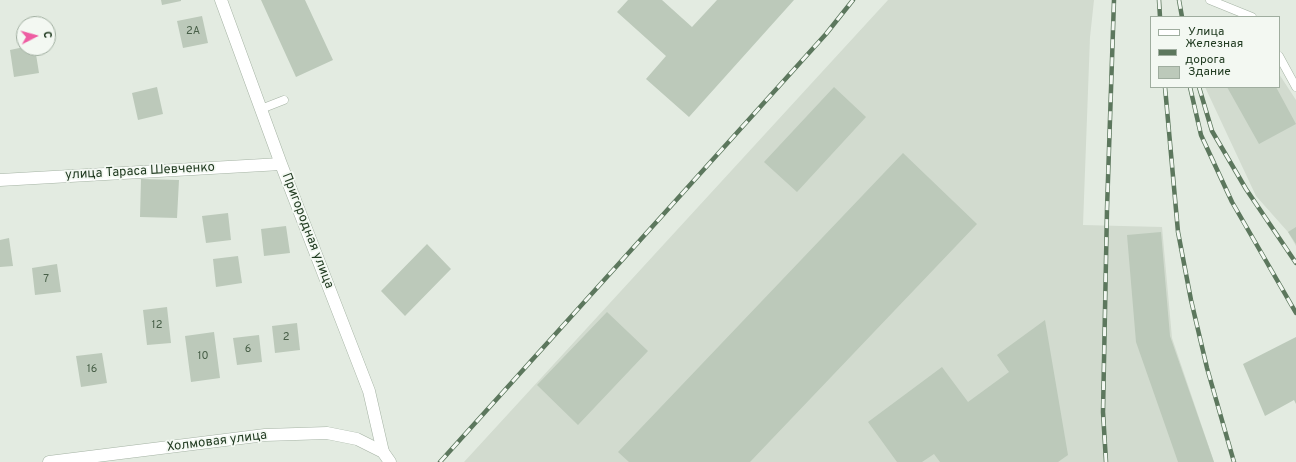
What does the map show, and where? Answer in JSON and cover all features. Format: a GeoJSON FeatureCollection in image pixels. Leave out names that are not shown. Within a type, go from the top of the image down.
{"type":"FeatureCollection","features":[{"type":"Feature","properties":{"kind":"street","name":"Пригородная улица"},"geometry":{"type":"LineString","coordinates":[[221,0],[281,164],[369,392],[387,457]]}},
{"type":"Feature","properties":{"kind":"street","name":"улица Тараса Шевченко"},"geometry":{"type":"LineString","coordinates":[[0,180],[281,164]]}},
{"type":"Feature","properties":{"kind":"street","name":"Холмовая улица"},"geometry":{"type":"LineString","coordinates":[[49,462],[265,435],[319,434],[357,439],[387,457]]}},
{"type":"Feature","properties":{"kind":"lane"},"geometry":{"type":"LineString","coordinates":[[1210,0],[1250,16]]}},
{"type":"Feature","properties":{"kind":"lane"},"geometry":{"type":"LineString","coordinates":[[1280,58],[1296,87]]}},
{"type":"Feature","properties":{"kind":"lane"},"geometry":{"type":"LineString","coordinates":[[261,109],[284,100]]}},
{"type":"Feature","properties":{"kind":"shaded area"},"geometry":{"type":"Polygon","coordinates":[[[888,0],[1094,0],[1090,37],[1083,225],[1162,227],[1172,338],[1214,462],[464,462],[888,0]]]}},
{"type":"Feature","properties":{"kind":"shaded area"},"geometry":{"type":"Polygon","coordinates":[[[1280,76],[1296,100],[1296,246],[1288,232],[1256,196],[1205,88],[1280,88],[1280,76]]]}},
{"type":"Feature","properties":{"kind":"building"},"geometry":{"type":"Polygon","coordinates":[[[161,0],[181,0],[181,1],[162,5],[161,0]]]}},
{"type":"Feature","properties":{"kind":"building"},"geometry":{"type":"Polygon","coordinates":[[[261,0],[305,0],[333,60],[296,77],[261,0]]]}},
{"type":"Feature","properties":{"kind":"building"},"geometry":{"type":"Polygon","coordinates":[[[628,0],[662,0],[692,27],[717,0],[794,0],[689,117],[646,79],[666,56],[617,12],[628,0]]]}},
{"type":"Feature","properties":{"kind":"building"},"geometry":{"type":"Polygon","coordinates":[[[202,16],[208,43],[183,48],[177,21],[202,16]]]}},
{"type":"Feature","properties":{"kind":"building"},"geometry":{"type":"Polygon","coordinates":[[[16,49],[16,56],[36,56],[39,73],[14,77],[10,50],[16,49]]]}},
{"type":"Feature","properties":{"kind":"building"},"geometry":{"type":"Polygon","coordinates":[[[157,87],[163,114],[138,120],[132,93],[157,87]]]}},
{"type":"Feature","properties":{"kind":"building"},"geometry":{"type":"Polygon","coordinates":[[[834,87],[866,117],[797,192],[764,162],[834,87]]]}},
{"type":"Feature","properties":{"kind":"building"},"geometry":{"type":"Polygon","coordinates":[[[1228,88],[1277,88],[1296,124],[1259,144],[1228,88]]]}},
{"type":"Feature","properties":{"kind":"building"},"geometry":{"type":"Polygon","coordinates":[[[903,153],[977,224],[750,462],[629,462],[618,452],[903,153]]]}},
{"type":"Feature","properties":{"kind":"building"},"geometry":{"type":"Polygon","coordinates":[[[141,179],[179,180],[177,218],[140,217],[141,179]]]}},
{"type":"Feature","properties":{"kind":"building"},"geometry":{"type":"Polygon","coordinates":[[[228,213],[231,240],[206,243],[202,216],[228,213]]]}},
{"type":"Feature","properties":{"kind":"building"},"geometry":{"type":"Polygon","coordinates":[[[286,226],[290,253],[264,256],[261,229],[286,226]]]}},
{"type":"Feature","properties":{"kind":"building"},"geometry":{"type":"Polygon","coordinates":[[[1296,227],[1296,244],[1288,232],[1296,227]]]}},
{"type":"Feature","properties":{"kind":"building"},"geometry":{"type":"Polygon","coordinates":[[[1161,232],[1170,336],[1214,462],[1178,462],[1136,342],[1127,235],[1161,232]]]}},
{"type":"Feature","properties":{"kind":"building"},"geometry":{"type":"Polygon","coordinates":[[[9,238],[13,266],[0,267],[0,240],[9,238]]]}},
{"type":"Feature","properties":{"kind":"building"},"geometry":{"type":"Polygon","coordinates":[[[427,244],[451,269],[405,316],[381,291],[427,244]]]}},
{"type":"Feature","properties":{"kind":"building"},"geometry":{"type":"Polygon","coordinates":[[[238,256],[242,283],[216,287],[213,259],[238,256]]]}},
{"type":"Feature","properties":{"kind":"building"},"geometry":{"type":"Polygon","coordinates":[[[57,264],[61,292],[35,295],[32,268],[57,264]]]}},
{"type":"Feature","properties":{"kind":"building"},"geometry":{"type":"Polygon","coordinates":[[[167,307],[171,343],[147,345],[143,310],[167,307]]]}},
{"type":"Feature","properties":{"kind":"building"},"geometry":{"type":"Polygon","coordinates":[[[607,312],[648,351],[578,425],[537,385],[607,312]]]}},
{"type":"Feature","properties":{"kind":"building"},"geometry":{"type":"Polygon","coordinates":[[[1045,320],[1068,455],[1058,462],[940,462],[934,454],[922,462],[897,462],[868,422],[942,367],[968,402],[1009,372],[997,355],[1045,320]]]}},
{"type":"Feature","properties":{"kind":"building"},"geometry":{"type":"Polygon","coordinates":[[[297,323],[300,350],[275,353],[272,326],[297,323]]]}},
{"type":"Feature","properties":{"kind":"building"},"geometry":{"type":"Polygon","coordinates":[[[214,332],[220,378],[191,382],[185,336],[214,332]]]}},
{"type":"Feature","properties":{"kind":"building"},"geometry":{"type":"Polygon","coordinates":[[[259,335],[262,362],[237,365],[233,338],[259,335]]]}},
{"type":"Feature","properties":{"kind":"building"},"geometry":{"type":"Polygon","coordinates":[[[1296,337],[1296,404],[1294,400],[1265,416],[1243,364],[1296,337]]]}},
{"type":"Feature","properties":{"kind":"building"},"geometry":{"type":"Polygon","coordinates":[[[102,353],[107,383],[81,387],[76,356],[102,353]]]}},
{"type":"Feature","properties":{"kind":"railway"},"geometry":{"type":"LineString","coordinates":[[440,462],[826,34],[853,0]]}},
{"type":"Feature","properties":{"kind":"railway"},"geometry":{"type":"LineString","coordinates":[[1106,462],[1103,412],[1107,209],[1114,0]]}},
{"type":"Feature","properties":{"kind":"railway"},"geometry":{"type":"LineString","coordinates":[[1159,0],[1160,16]]}},
{"type":"Feature","properties":{"kind":"railway"},"geometry":{"type":"LineString","coordinates":[[1179,0],[1182,16]]}},
{"type":"Feature","properties":{"kind":"railway"},"geometry":{"type":"LineString","coordinates":[[1165,88],[1178,232],[1191,300],[1207,368],[1234,462]]}},
{"type":"Feature","properties":{"kind":"railway"},"geometry":{"type":"LineString","coordinates":[[1190,88],[1201,135],[1232,202],[1296,313]]}},
{"type":"Feature","properties":{"kind":"railway"},"geometry":{"type":"LineString","coordinates":[[1199,88],[1212,131],[1246,189],[1296,263]]}}]}
